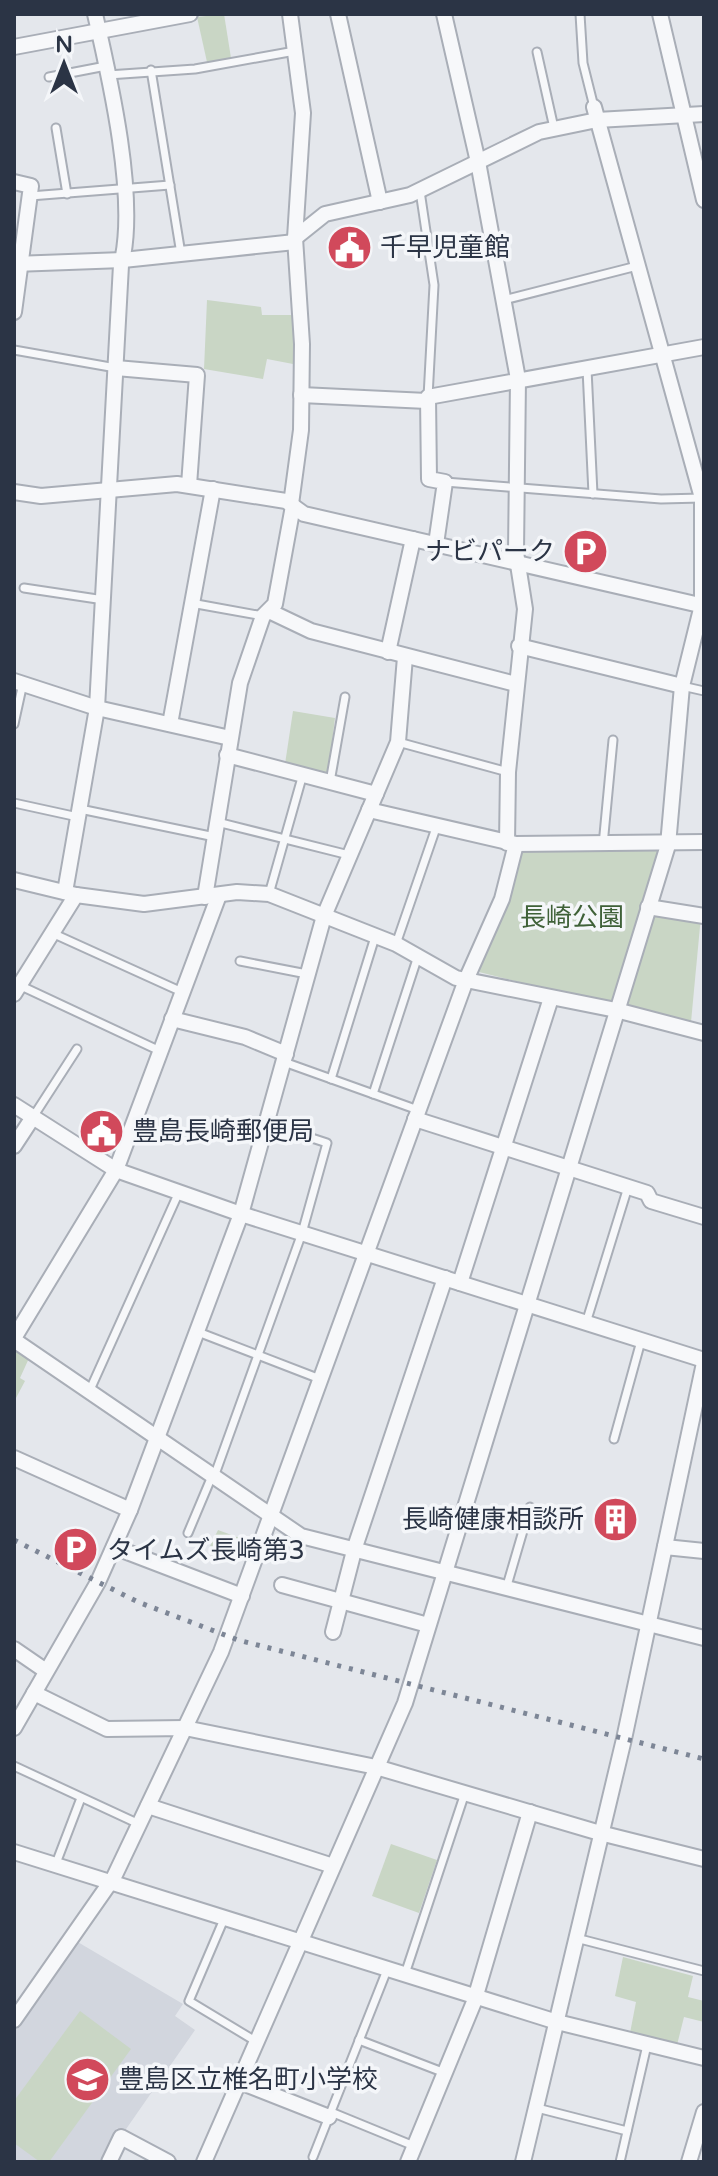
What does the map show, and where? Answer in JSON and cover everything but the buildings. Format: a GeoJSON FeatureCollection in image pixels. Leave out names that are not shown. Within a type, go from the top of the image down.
{"type":"FeatureCollection","features":[{"type":"Feature","properties":{"kind":"street"},"geometry":{"type":"LineString","coordinates":[[17,990],[52,933],[70,894],[79,813],[97,708],[125,191],[95,14]]}},
{"type":"Feature","properties":{"kind":"street"},"geometry":{"type":"LineString","coordinates":[[14,47],[190,14]]}},
{"type":"Feature","properties":{"kind":"street"},"geometry":{"type":"LineString","coordinates":[[290,14],[303,113],[295,240],[301,395],[292,505],[275,604],[266,614],[240,683],[216,829],[212,896],[182,992],[116,1170],[14,1339],[301,1536],[704,1638]]}},
{"type":"Feature","properties":{"kind":"street"},"geometry":{"type":"LineString","coordinates":[[338,14],[380,202]]}},
{"type":"Feature","properties":{"kind":"street"},"geometry":{"type":"LineString","coordinates":[[17,2011],[109,1884],[221,1652],[466,980],[502,899],[511,843],[508,772],[525,609],[519,562],[518,379],[478,162],[444,14]]}},
{"type":"Feature","properties":{"kind":"street"},"geometry":{"type":"LineString","coordinates":[[660,14],[704,200]]}},
{"type":"Feature","properties":{"kind":"street"},"geometry":{"type":"LineString","coordinates":[[204,2162],[410,1684],[668,845],[682,686],[703,606],[703,498],[595,113]]}},
{"type":"Feature","properties":{"kind":"street"},"geometry":{"type":"LineString","coordinates":[[18,264],[181,255],[295,240],[325,214],[420,191],[539,132],[595,113],[704,114]]}},
{"type":"Feature","properties":{"kind":"street"},"geometry":{"type":"LineString","coordinates":[[14,182],[31,186],[18,264],[14,312]]}},
{"type":"Feature","properties":{"kind":"street"},"geometry":{"type":"LineString","coordinates":[[301,395],[427,399],[518,379],[704,347]]}},
{"type":"Feature","properties":{"kind":"street"},"geometry":{"type":"LineString","coordinates":[[116,368],[197,375],[189,485]]}},
{"type":"Feature","properties":{"kind":"street"},"geometry":{"type":"LineString","coordinates":[[427,399],[429,479],[445,482],[436,544]]}},
{"type":"Feature","properties":{"kind":"street"},"geometry":{"type":"LineString","coordinates":[[14,492],[41,496],[189,485],[292,505],[304,514],[703,606]]}},
{"type":"Feature","properties":{"kind":"street"},"geometry":{"type":"LineString","coordinates":[[170,724],[213,489]]}},
{"type":"Feature","properties":{"kind":"street"},"geometry":{"type":"LineString","coordinates":[[388,652],[413,539]]}},
{"type":"Feature","properties":{"kind":"street"},"geometry":{"type":"LineString","coordinates":[[266,614],[311,631],[516,684]]}},
{"type":"Feature","properties":{"kind":"street"},"geometry":{"type":"LineString","coordinates":[[519,646],[682,686]]}},
{"type":"Feature","properties":{"kind":"street"},"geometry":{"type":"LineString","coordinates":[[14,1728],[98,1582],[114,1547],[241,1214],[324,916],[398,742],[405,657]]}},
{"type":"Feature","properties":{"kind":"street"},"geometry":{"type":"LineString","coordinates":[[18,682],[97,708],[230,738]]}},
{"type":"Feature","properties":{"kind":"street"},"geometry":{"type":"LineString","coordinates":[[227,755],[376,794]]}},
{"type":"Feature","properties":{"kind":"street"},"geometry":{"type":"LineString","coordinates":[[369,810],[511,843],[668,845],[704,842]]}},
{"type":"Feature","properties":{"kind":"street"},"geometry":{"type":"LineString","coordinates":[[14,880],[70,894],[153,904],[212,896],[269,894],[396,944],[466,980],[616,1010],[704,1033]]}},
{"type":"Feature","properties":{"kind":"street"},"geometry":{"type":"LineString","coordinates":[[648,907],[704,916]]}},
{"type":"Feature","properties":{"kind":"street"},"geometry":{"type":"LineString","coordinates":[[460,1283],[551,998]]}},
{"type":"Feature","properties":{"kind":"street"},"geometry":{"type":"LineString","coordinates":[[172,1019],[245,1037],[285,1058]]}},
{"type":"Feature","properties":{"kind":"street"},"geometry":{"type":"LineString","coordinates":[[14,1105],[116,1170],[241,1214],[704,1362],[648,1625],[523,2162]]}},
{"type":"Feature","properties":{"kind":"street"},"geometry":{"type":"LineString","coordinates":[[416,1114],[647,1193],[651,1201],[704,1217]]}},
{"type":"Feature","properties":{"kind":"street"},"geometry":{"type":"LineString","coordinates":[[14,1146],[33,1117]]}},
{"type":"Feature","properties":{"kind":"street"},"geometry":{"type":"LineString","coordinates":[[333,1632],[354,1550],[445,1278]]}},
{"type":"Feature","properties":{"kind":"street"},"geometry":{"type":"LineString","coordinates":[[14,1458],[130,1510]]}},
{"type":"Feature","properties":{"kind":"street"},"geometry":{"type":"LineString","coordinates":[[114,1547],[242,1596]]}},
{"type":"Feature","properties":{"kind":"street"},"geometry":{"type":"LineString","coordinates":[[665,1547],[704,1551]]}},
{"type":"Feature","properties":{"kind":"street"},"geometry":{"type":"LineString","coordinates":[[282,1585],[428,1625]]}},
{"type":"Feature","properties":{"kind":"street"},"geometry":{"type":"LineString","coordinates":[[14,1649],[46,1671]]}},
{"type":"Feature","properties":{"kind":"street"},"geometry":{"type":"LineString","coordinates":[[34,1693],[107,1729],[185,1728],[376,1767],[600,1833],[704,1859]]}},
{"type":"Feature","properties":{"kind":"street"},"geometry":{"type":"LineString","coordinates":[[148,1806],[333,1866]]}},
{"type":"Feature","properties":{"kind":"street"},"geometry":{"type":"LineString","coordinates":[[408,2162],[476,1996],[530,1812]]}},
{"type":"Feature","properties":{"kind":"street"},"geometry":{"type":"LineString","coordinates":[[14,1852],[557,2022],[704,2058]]}},
{"type":"Feature","properties":{"kind":"street"},"geometry":{"type":"LineString","coordinates":[[240,2082],[330,2114]]}},
{"type":"Feature","properties":{"kind":"street"},"geometry":{"type":"LineString","coordinates":[[689,2162],[701,2133],[704,2112]]}},
{"type":"Feature","properties":{"kind":"street"},"geometry":{"type":"LineString","coordinates":[[109,2162],[121,2137],[168,2162]]}},
{"type":"Feature","properties":{"kind":"lane"},"geometry":{"type":"LineString","coordinates":[[580,14],[583,63],[595,113]]}},
{"type":"Feature","properties":{"kind":"lane"},"geometry":{"type":"LineString","coordinates":[[49,77],[107,71],[195,69],[295,51]]}},
{"type":"Feature","properties":{"kind":"lane"},"geometry":{"type":"LineString","coordinates":[[537,52],[554,128]]}},
{"type":"Feature","properties":{"kind":"lane"},"geometry":{"type":"LineString","coordinates":[[151,70],[181,255]]}},
{"type":"Feature","properties":{"kind":"lane"},"geometry":{"type":"LineString","coordinates":[[56,128],[67,194]]}},
{"type":"Feature","properties":{"kind":"lane"},"geometry":{"type":"LineString","coordinates":[[30,196],[125,191],[170,185]]}},
{"type":"Feature","properties":{"kind":"lane"},"geometry":{"type":"LineString","coordinates":[[420,191],[434,285],[427,399]]}},
{"type":"Feature","properties":{"kind":"lane"},"geometry":{"type":"LineString","coordinates":[[504,300],[637,266]]}},
{"type":"Feature","properties":{"kind":"lane"},"geometry":{"type":"LineString","coordinates":[[14,350],[116,368]]}},
{"type":"Feature","properties":{"kind":"lane"},"geometry":{"type":"LineString","coordinates":[[587,367],[593,494]]}},
{"type":"Feature","properties":{"kind":"lane"},"geometry":{"type":"LineString","coordinates":[[445,482],[593,494],[703,498]]}},
{"type":"Feature","properties":{"kind":"lane"},"geometry":{"type":"LineString","coordinates":[[24,588],[104,600]]}},
{"type":"Feature","properties":{"kind":"lane"},"geometry":{"type":"LineString","coordinates":[[191,603],[266,614]]}},
{"type":"Feature","properties":{"kind":"lane"},"geometry":{"type":"LineString","coordinates":[[14,724],[18,682]]}},
{"type":"Feature","properties":{"kind":"lane"},"geometry":{"type":"LineString","coordinates":[[682,686],[704,691]]}},
{"type":"Feature","properties":{"kind":"lane"},"geometry":{"type":"LineString","coordinates":[[330,782],[345,697]]}},
{"type":"Feature","properties":{"kind":"lane"},"geometry":{"type":"LineString","coordinates":[[603,845],[613,740]]}},
{"type":"Feature","properties":{"kind":"lane"},"geometry":{"type":"LineString","coordinates":[[398,742],[508,772]]}},
{"type":"Feature","properties":{"kind":"lane"},"geometry":{"type":"LineString","coordinates":[[269,894],[303,774]]}},
{"type":"Feature","properties":{"kind":"lane"},"geometry":{"type":"LineString","coordinates":[[14,803],[284,839],[349,855]]}},
{"type":"Feature","properties":{"kind":"lane"},"geometry":{"type":"LineString","coordinates":[[396,944],[437,824]]}},
{"type":"Feature","properties":{"kind":"lane"},"geometry":{"type":"LineString","coordinates":[[52,933],[182,992]]}},
{"type":"Feature","properties":{"kind":"lane"},"geometry":{"type":"LineString","coordinates":[[331,1079],[375,935]]}},
{"type":"Feature","properties":{"kind":"lane"},"geometry":{"type":"LineString","coordinates":[[373,1094],[418,956]]}},
{"type":"Feature","properties":{"kind":"lane"},"geometry":{"type":"LineString","coordinates":[[240,961],[307,974]]}},
{"type":"Feature","properties":{"kind":"lane"},"geometry":{"type":"LineString","coordinates":[[17,990],[160,1051]]}},
{"type":"Feature","properties":{"kind":"lane"},"geometry":{"type":"LineString","coordinates":[[33,1117],[77,1049]]}},
{"type":"Feature","properties":{"kind":"lane"},"geometry":{"type":"LineString","coordinates":[[285,1058],[416,1114]]}},
{"type":"Feature","properties":{"kind":"lane"},"geometry":{"type":"LineString","coordinates":[[188,1533],[213,1477],[302,1233],[327,1143],[266,1123]]}},
{"type":"Feature","properties":{"kind":"lane"},"geometry":{"type":"LineString","coordinates":[[586,1323],[628,1187]]}},
{"type":"Feature","properties":{"kind":"lane"},"geometry":{"type":"LineString","coordinates":[[89,1392],[179,1192]]}},
{"type":"Feature","properties":{"kind":"lane"},"geometry":{"type":"LineString","coordinates":[[196,1331],[320,1379]]}},
{"type":"Feature","properties":{"kind":"lane"},"geometry":{"type":"LineString","coordinates":[[614,1439],[641,1340]]}},
{"type":"Feature","properties":{"kind":"lane"},"geometry":{"type":"LineString","coordinates":[[506,1589],[530,1507]]}},
{"type":"Feature","properties":{"kind":"lane"},"geometry":{"type":"LineString","coordinates":[[14,1766],[140,1824]]}},
{"type":"Feature","properties":{"kind":"lane"},"geometry":{"type":"LineString","coordinates":[[405,1974],[465,1793]]}},
{"type":"Feature","properties":{"kind":"lane"},"geometry":{"type":"LineString","coordinates":[[55,1866],[81,1798]]}},
{"type":"Feature","properties":{"kind":"lane"},"geometry":{"type":"LineString","coordinates":[[224,1919],[189,2001],[257,2042]]}},
{"type":"Feature","properties":{"kind":"lane"},"geometry":{"type":"LineString","coordinates":[[576,1938],[704,1971]]}},
{"type":"Feature","properties":{"kind":"lane"},"geometry":{"type":"LineString","coordinates":[[313,2157],[387,1970]]}},
{"type":"Feature","properties":{"kind":"lane"},"geometry":{"type":"LineString","coordinates":[[359,2040],[445,2073]]}},
{"type":"Feature","properties":{"kind":"lane"},"geometry":{"type":"LineString","coordinates":[[620,2162],[647,2045]]}},
{"type":"Feature","properties":{"kind":"lane"},"geometry":{"type":"LineString","coordinates":[[536,2108],[627,2131]]}},
{"type":"Feature","properties":{"kind":"lane"},"geometry":{"type":"LineString","coordinates":[[330,2114],[414,2146]]}},
{"type":"Feature","properties":{"kind":"shaded area","name":"豊島区立椎名町小学校"},"geometry":{"type":"Polygon","coordinates":[[[76,1941],[183,2004],[175,2016],[195,2030],[124,2132],[117,2128],[101,2162],[18,2162],[14,2160],[14,2030],[76,1941]]]}},
{"type":"Feature","properties":{"kind":"green space"},"geometry":{"type":"Polygon","coordinates":[[[224,14],[231,58],[207,62],[197,17],[224,14]]]}},
{"type":"Feature","properties":{"kind":"green space"},"geometry":{"type":"Polygon","coordinates":[[[207,300],[261,307],[262,315],[293,315],[293,364],[267,359],[263,379],[204,369],[207,300]]]}},
{"type":"Feature","properties":{"kind":"green space"},"geometry":{"type":"Polygon","coordinates":[[[293,711],[335,718],[328,775],[285,764],[293,711]]]}},
{"type":"Feature","properties":{"kind":"green space","name":"長崎公園"},"geometry":{"type":"Polygon","coordinates":[[[668,845],[613,1003],[609,1005],[479,972],[506,902],[517,856],[527,849],[668,845]]]}},
{"type":"Feature","properties":{"kind":"green space","name":"長崎公園"},"geometry":{"type":"Polygon","coordinates":[[[648,907],[701,916],[691,1022],[624,1007],[648,907]]]}},
{"type":"Feature","properties":{"kind":"green space"},"geometry":{"type":"Polygon","coordinates":[[[14,1347],[30,1356],[20,1378],[25,1381],[16,1398],[14,1347]]]}},
{"type":"Feature","properties":{"kind":"green space"},"geometry":{"type":"Polygon","coordinates":[[[218,1530],[256,1544],[247,1558],[210,1546],[218,1530]]]}},
{"type":"Feature","properties":{"kind":"green space"},"geometry":{"type":"Polygon","coordinates":[[[391,1844],[437,1860],[419,1913],[372,1896],[391,1844]]]}},
{"type":"Feature","properties":{"kind":"green space"},"geometry":{"type":"Polygon","coordinates":[[[623,1957],[693,1976],[688,1997],[704,2001],[704,2022],[684,2017],[677,2045],[630,2033],[636,2002],[615,1996],[623,1957]]]}},
{"type":"Feature","properties":{"kind":"green space"},"geometry":{"type":"Polygon","coordinates":[[[80,2011],[131,2049],[49,2162],[40,2162],[14,2143],[14,2101],[80,2011]]]}},
{"type":"Feature","properties":{"kind":"railway"},"geometry":{"type":"LineString","coordinates":[[14,1540],[138,1602],[238,1640],[704,1759]]}},
{"type":"Feature","properties":{"kind":"place","name":"千早児童館"},"geometry":{"type":"Point","coordinates":[349,247]}},
{"type":"Feature","properties":{"kind":"place","name":"ナビパーク"},"geometry":{"type":"Point","coordinates":[586,551]}},
{"type":"Feature","properties":{"kind":"place","name":"豊島長崎郵便局"},"geometry":{"type":"Point","coordinates":[101,1131]}},
{"type":"Feature","properties":{"kind":"place","name":"長崎健康相談所"},"geometry":{"type":"Point","coordinates":[615,1519]}},
{"type":"Feature","properties":{"kind":"place","name":"タイムズ長崎第3"},"geometry":{"type":"Point","coordinates":[76,1550]}},
{"type":"Feature","properties":{"kind":"place","name":"豊島区立椎名町小学校"},"geometry":{"type":"Point","coordinates":[87,2079]}}]}
